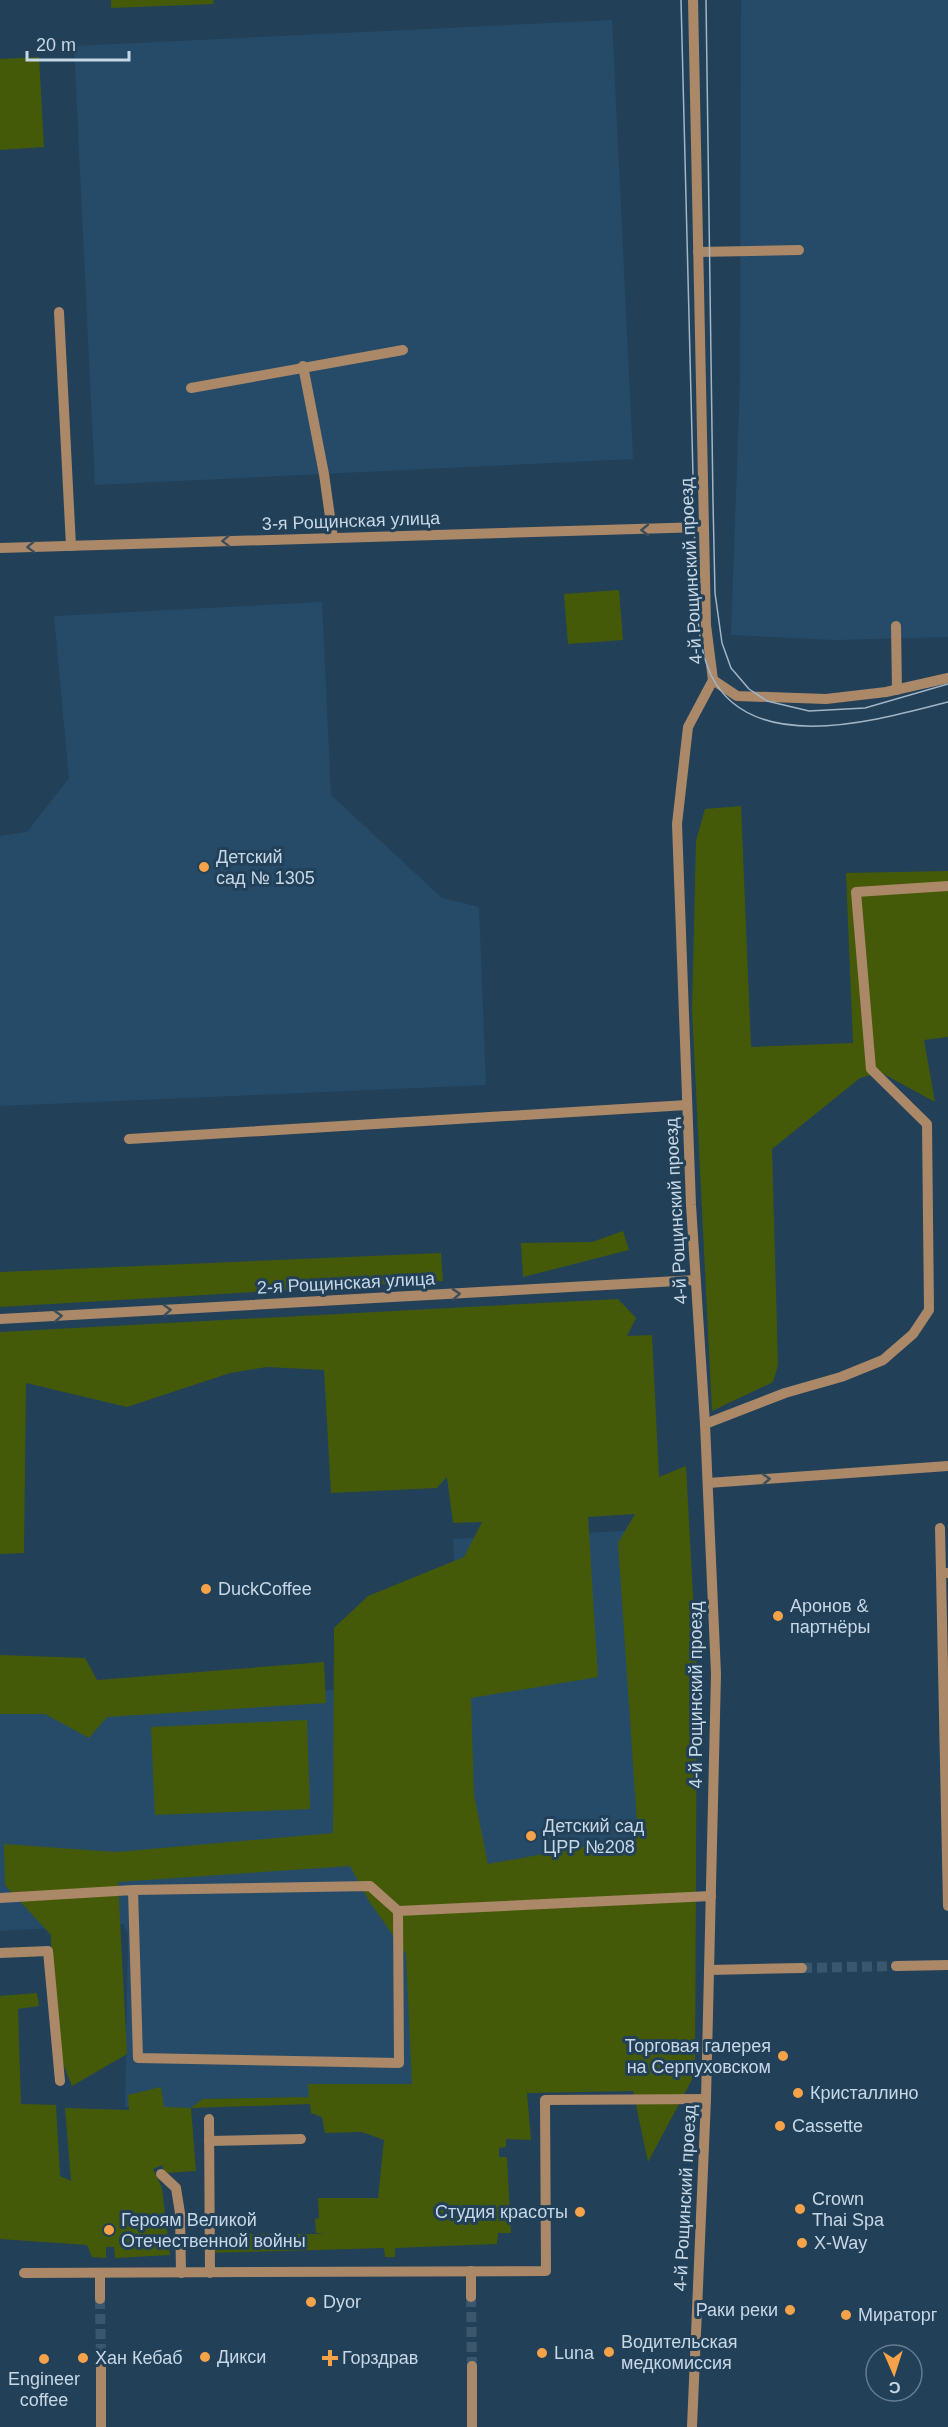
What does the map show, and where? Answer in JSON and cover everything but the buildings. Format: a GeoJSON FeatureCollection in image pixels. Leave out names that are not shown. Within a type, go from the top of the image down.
{"type":"FeatureCollection","features":[{"type":"Feature","properties":{"kind":"street","name":"4-й Рощинский проезд"},"geometry":{"type":"LineString","coordinates":[[692,2427],[706,2099],[716,1674],[705,1424],[695,1280],[677,824],[688,727],[713,681],[706,625],[693,0]]}},
{"type":"Feature","properties":{"kind":"street"},"geometry":{"type":"LineString","coordinates":[[698,252],[800,250]]}},
{"type":"Feature","properties":{"kind":"street"},"geometry":{"type":"LineString","coordinates":[[59,312],[71,546]]}},
{"type":"Feature","properties":{"kind":"street"},"geometry":{"type":"LineString","coordinates":[[191,388],[303,366],[403,350]]}},
{"type":"Feature","properties":{"kind":"street"},"geometry":{"type":"LineString","coordinates":[[303,366],[326,483],[333,538]]}},
{"type":"Feature","properties":{"kind":"street","name":"3-я Рощинская улица"},"geometry":{"type":"LineString","coordinates":[[0,548],[704,527]]}},
{"type":"Feature","properties":{"kind":"street"},"geometry":{"type":"LineString","coordinates":[[896,626],[897,690]]}},
{"type":"Feature","properties":{"kind":"street"},"geometry":{"type":"LineString","coordinates":[[713,681],[737,696],[771,699],[826,699],[897,690],[948,678]]}},
{"type":"Feature","properties":{"kind":"street"},"geometry":{"type":"LineString","coordinates":[[705,1424],[785,1393],[841,1377],[883,1360],[913,1334],[929,1310],[927,1124],[871,1069],[856,892],[948,886]]}},
{"type":"Feature","properties":{"kind":"street"},"geometry":{"type":"LineString","coordinates":[[129,1139],[687,1105]]}},
{"type":"Feature","properties":{"kind":"street","name":"2-я Рощинская улица"},"geometry":{"type":"LineString","coordinates":[[0,1319],[695,1280]]}},
{"type":"Feature","properties":{"kind":"street"},"geometry":{"type":"LineString","coordinates":[[708,1483],[948,1466]]}},
{"type":"Feature","properties":{"kind":"street"},"geometry":{"type":"LineString","coordinates":[[940,1528],[944,1573],[948,1906]]}},
{"type":"Feature","properties":{"kind":"street"},"geometry":{"type":"LineString","coordinates":[[0,1898],[133,1890],[370,1886],[398,1911],[711,1896]]}},
{"type":"Feature","properties":{"kind":"street"},"geometry":{"type":"LineString","coordinates":[[133,1890],[138,2058],[399,2063],[398,1911]]}},
{"type":"Feature","properties":{"kind":"street"},"geometry":{"type":"LineString","coordinates":[[0,1953],[48,1950],[60,2081]]}},
{"type":"Feature","properties":{"kind":"street"},"geometry":{"type":"LineString","coordinates":[[896,1966],[948,1965]]}},
{"type":"Feature","properties":{"kind":"street"},"geometry":{"type":"LineString","coordinates":[[709,1970],[802,1968]]}},
{"type":"Feature","properties":{"kind":"street"},"geometry":{"type":"LineString","coordinates":[[24,2273],[546,2271],[545,2100],[706,2099]]}},
{"type":"Feature","properties":{"kind":"street"},"geometry":{"type":"LineString","coordinates":[[209,2119],[210,2273]]}},
{"type":"Feature","properties":{"kind":"street"},"geometry":{"type":"LineString","coordinates":[[209,2141],[302,2139]]}},
{"type":"Feature","properties":{"kind":"street"},"geometry":{"type":"LineString","coordinates":[[161,2174],[176,2188],[180,2213],[181,2274]]}},
{"type":"Feature","properties":{"kind":"street"},"geometry":{"type":"LineString","coordinates":[[471,2271],[471,2297]]}},
{"type":"Feature","properties":{"kind":"street"},"geometry":{"type":"LineString","coordinates":[[100,2274],[100,2299]]}},
{"type":"Feature","properties":{"kind":"street"},"geometry":{"type":"LineString","coordinates":[[472,2366],[472,2427]]}},
{"type":"Feature","properties":{"kind":"street"},"geometry":{"type":"LineString","coordinates":[[100,2368],[101,2427]]}},
{"type":"Feature","properties":{"kind":"shaded area"},"geometry":{"type":"Polygon","coordinates":[[[741,0],[948,0],[948,637],[836,640],[731,635],[740,382],[741,0]]]}},
{"type":"Feature","properties":{"kind":"shaded area"},"geometry":{"type":"Polygon","coordinates":[[[612,20],[633,459],[95,485],[74,46],[612,20]]]}},
{"type":"Feature","properties":{"kind":"shaded area","name":"Детский сад № 1305"},"geometry":{"type":"Polygon","coordinates":[[[322,602],[331,795],[442,898],[479,907],[486,1085],[0,1106],[0,836],[27,832],[69,778],[54,616],[322,602]]]}},
{"type":"Feature","properties":{"kind":"shaded area"},"geometry":{"type":"Polygon","coordinates":[[[666,1529],[668,2059],[326,2097],[203,2099],[190,2108],[125,2107],[128,1934],[123,1924],[0,1931],[0,1670],[73,1705],[369,1688],[457,1627],[453,1539],[666,1529]]]}},
{"type":"Feature","properties":{"kind":"green space"},"geometry":{"type":"Polygon","coordinates":[[[111,0],[213,0],[214,4],[111,8],[111,0]]]}},
{"type":"Feature","properties":{"kind":"green space"},"geometry":{"type":"Polygon","coordinates":[[[39,57],[44,147],[0,150],[0,59],[39,57]]]}},
{"type":"Feature","properties":{"kind":"green space"},"geometry":{"type":"Polygon","coordinates":[[[619,590],[623,640],[568,644],[564,594],[619,590]]]}},
{"type":"Feature","properties":{"kind":"green space"},"geometry":{"type":"Polygon","coordinates":[[[741,806],[751,1047],[853,1043],[846,873],[948,871],[948,1037],[924,1040],[935,1102],[880,1072],[860,1078],[772,1149],[778,1365],[773,1382],[712,1411],[692,1010],[696,841],[705,809],[741,806]]]}},
{"type":"Feature","properties":{"kind":"green space"},"geometry":{"type":"Polygon","coordinates":[[[623,1231],[629,1250],[523,1277],[521,1243],[592,1242],[623,1231]]]}},
{"type":"Feature","properties":{"kind":"green space"},"geometry":{"type":"Polygon","coordinates":[[[441,1253],[443,1281],[0,1307],[0,1272],[441,1253]]]}},
{"type":"Feature","properties":{"kind":"green space"},"geometry":{"type":"Polygon","coordinates":[[[618,1299],[636,1318],[627,1336],[652,1335],[659,1477],[686,1466],[697,1669],[695,2074],[648,2162],[633,2091],[527,2093],[531,2140],[506,2139],[506,2147],[499,2148],[499,2157],[507,2157],[511,2233],[498,2233],[497,2244],[395,2248],[395,2257],[385,2257],[384,2248],[205,2253],[203,2234],[326,2234],[316,2233],[315,2219],[319,2218],[318,2198],[378,2198],[384,2140],[362,2132],[325,2133],[322,2117],[311,2113],[310,2104],[191,2108],[196,2171],[165,2173],[162,2165],[153,2169],[162,2188],[170,2255],[115,2258],[114,2247],[106,2247],[106,2258],[92,2257],[87,2245],[0,2239],[0,1996],[37,1993],[39,2006],[18,2009],[21,2104],[56,2105],[60,2176],[71,2181],[65,2108],[129,2110],[128,2095],[161,2087],[164,2107],[190,2108],[203,2099],[309,2097],[308,2084],[412,2084],[406,1954],[369,1901],[350,1866],[118,1882],[127,2054],[72,2086],[51,2034],[51,1935],[5,1885],[4,1844],[116,1852],[333,1833],[334,1628],[368,1596],[464,1557],[482,1522],[453,1523],[447,1477],[437,1488],[331,1493],[324,1370],[267,1367],[230,1373],[127,1407],[26,1383],[24,1553],[0,1554],[0,1332],[618,1299]],[[635,1514],[588,1517],[598,1677],[471,1698],[474,1795],[488,1864],[638,1837],[618,1543],[635,1514]]]}},
{"type":"Feature","properties":{"kind":"green space"},"geometry":{"type":"Polygon","coordinates":[[[0,1655],[85,1658],[97,1680],[324,1662],[326,1703],[107,1717],[89,1738],[45,1714],[0,1714],[0,1655]]]}},
{"type":"Feature","properties":{"kind":"green space"},"geometry":{"type":"Polygon","coordinates":[[[307,1720],[310,1809],[155,1815],[151,1727],[307,1720]]]}},
{"type":"Feature","properties":{"kind":"tunnel"},"geometry":{"type":"LineString","coordinates":[[802,1968],[896,1966]]}},
{"type":"Feature","properties":{"kind":"tunnel"},"geometry":{"type":"LineString","coordinates":[[471,2297],[472,2366]]}},
{"type":"Feature","properties":{"kind":"tunnel"},"geometry":{"type":"LineString","coordinates":[[100,2299],[101,2368]]}},
{"type":"Feature","properties":{"kind":"tram line"},"geometry":{"type":"LineString","coordinates":[[681,0],[696,594],[700,635],[707,665],[711,675],[730,701],[756,717],[786,724],[820,726],[854,723],[948,702]]}},
{"type":"Feature","properties":{"kind":"tram line"},"geometry":{"type":"LineString","coordinates":[[706,0],[715,593],[722,643],[731,668],[749,689],[767,701],[809,711],[865,708],[948,684]]}},
{"type":"Feature","properties":{"kind":"place","name":"Детский сад № 1305"},"geometry":{"type":"Point","coordinates":[204,867]}},
{"type":"Feature","properties":{"kind":"place","name":"DuckCoffee"},"geometry":{"type":"Point","coordinates":[206,1589]}},
{"type":"Feature","properties":{"kind":"place","name":"Аронов & партнёры"},"geometry":{"type":"Point","coordinates":[778,1616]}},
{"type":"Feature","properties":{"kind":"place","name":"Детский сад ЦРР №208"},"geometry":{"type":"Point","coordinates":[531,1836]}},
{"type":"Feature","properties":{"kind":"place","name":"Торговая галерея на Серпуховском"},"geometry":{"type":"Point","coordinates":[783,2056]}},
{"type":"Feature","properties":{"kind":"place","name":"Кристаллино"},"geometry":{"type":"Point","coordinates":[798,2093]}},
{"type":"Feature","properties":{"kind":"place","name":"Cassette"},"geometry":{"type":"Point","coordinates":[780,2126]}},
{"type":"Feature","properties":{"kind":"place","name":"Crown Thai Spa"},"geometry":{"type":"Point","coordinates":[800,2209]}},
{"type":"Feature","properties":{"kind":"place","name":"Студия красоты"},"geometry":{"type":"Point","coordinates":[580,2212]}},
{"type":"Feature","properties":{"kind":"place","name":"Героям Великой Отечественной войны"},"geometry":{"type":"Point","coordinates":[109,2230]}},
{"type":"Feature","properties":{"kind":"place","name":"X-Way"},"geometry":{"type":"Point","coordinates":[802,2243]}},
{"type":"Feature","properties":{"kind":"place","name":"Dyor"},"geometry":{"type":"Point","coordinates":[311,2302]}},
{"type":"Feature","properties":{"kind":"place","name":"Раки реки"},"geometry":{"type":"Point","coordinates":[790,2310]}},
{"type":"Feature","properties":{"kind":"place","name":"Мираторг"},"geometry":{"type":"Point","coordinates":[846,2315]}},
{"type":"Feature","properties":{"kind":"place","name":"Водительская медкомиссия"},"geometry":{"type":"Point","coordinates":[609,2352]}},
{"type":"Feature","properties":{"kind":"place","name":"Luna"},"geometry":{"type":"Point","coordinates":[542,2353]}},
{"type":"Feature","properties":{"kind":"place","name":"Дикси"},"geometry":{"type":"Point","coordinates":[205,2357]}},
{"type":"Feature","properties":{"kind":"place","name":"Хан Кебаб"},"geometry":{"type":"Point","coordinates":[83,2358]}},
{"type":"Feature","properties":{"kind":"place","name":"Горздрав"},"geometry":{"type":"Point","coordinates":[330,2358]}},
{"type":"Feature","properties":{"kind":"place","name":"Engineer coffee"},"geometry":{"type":"Point","coordinates":[44,2359]}}]}
